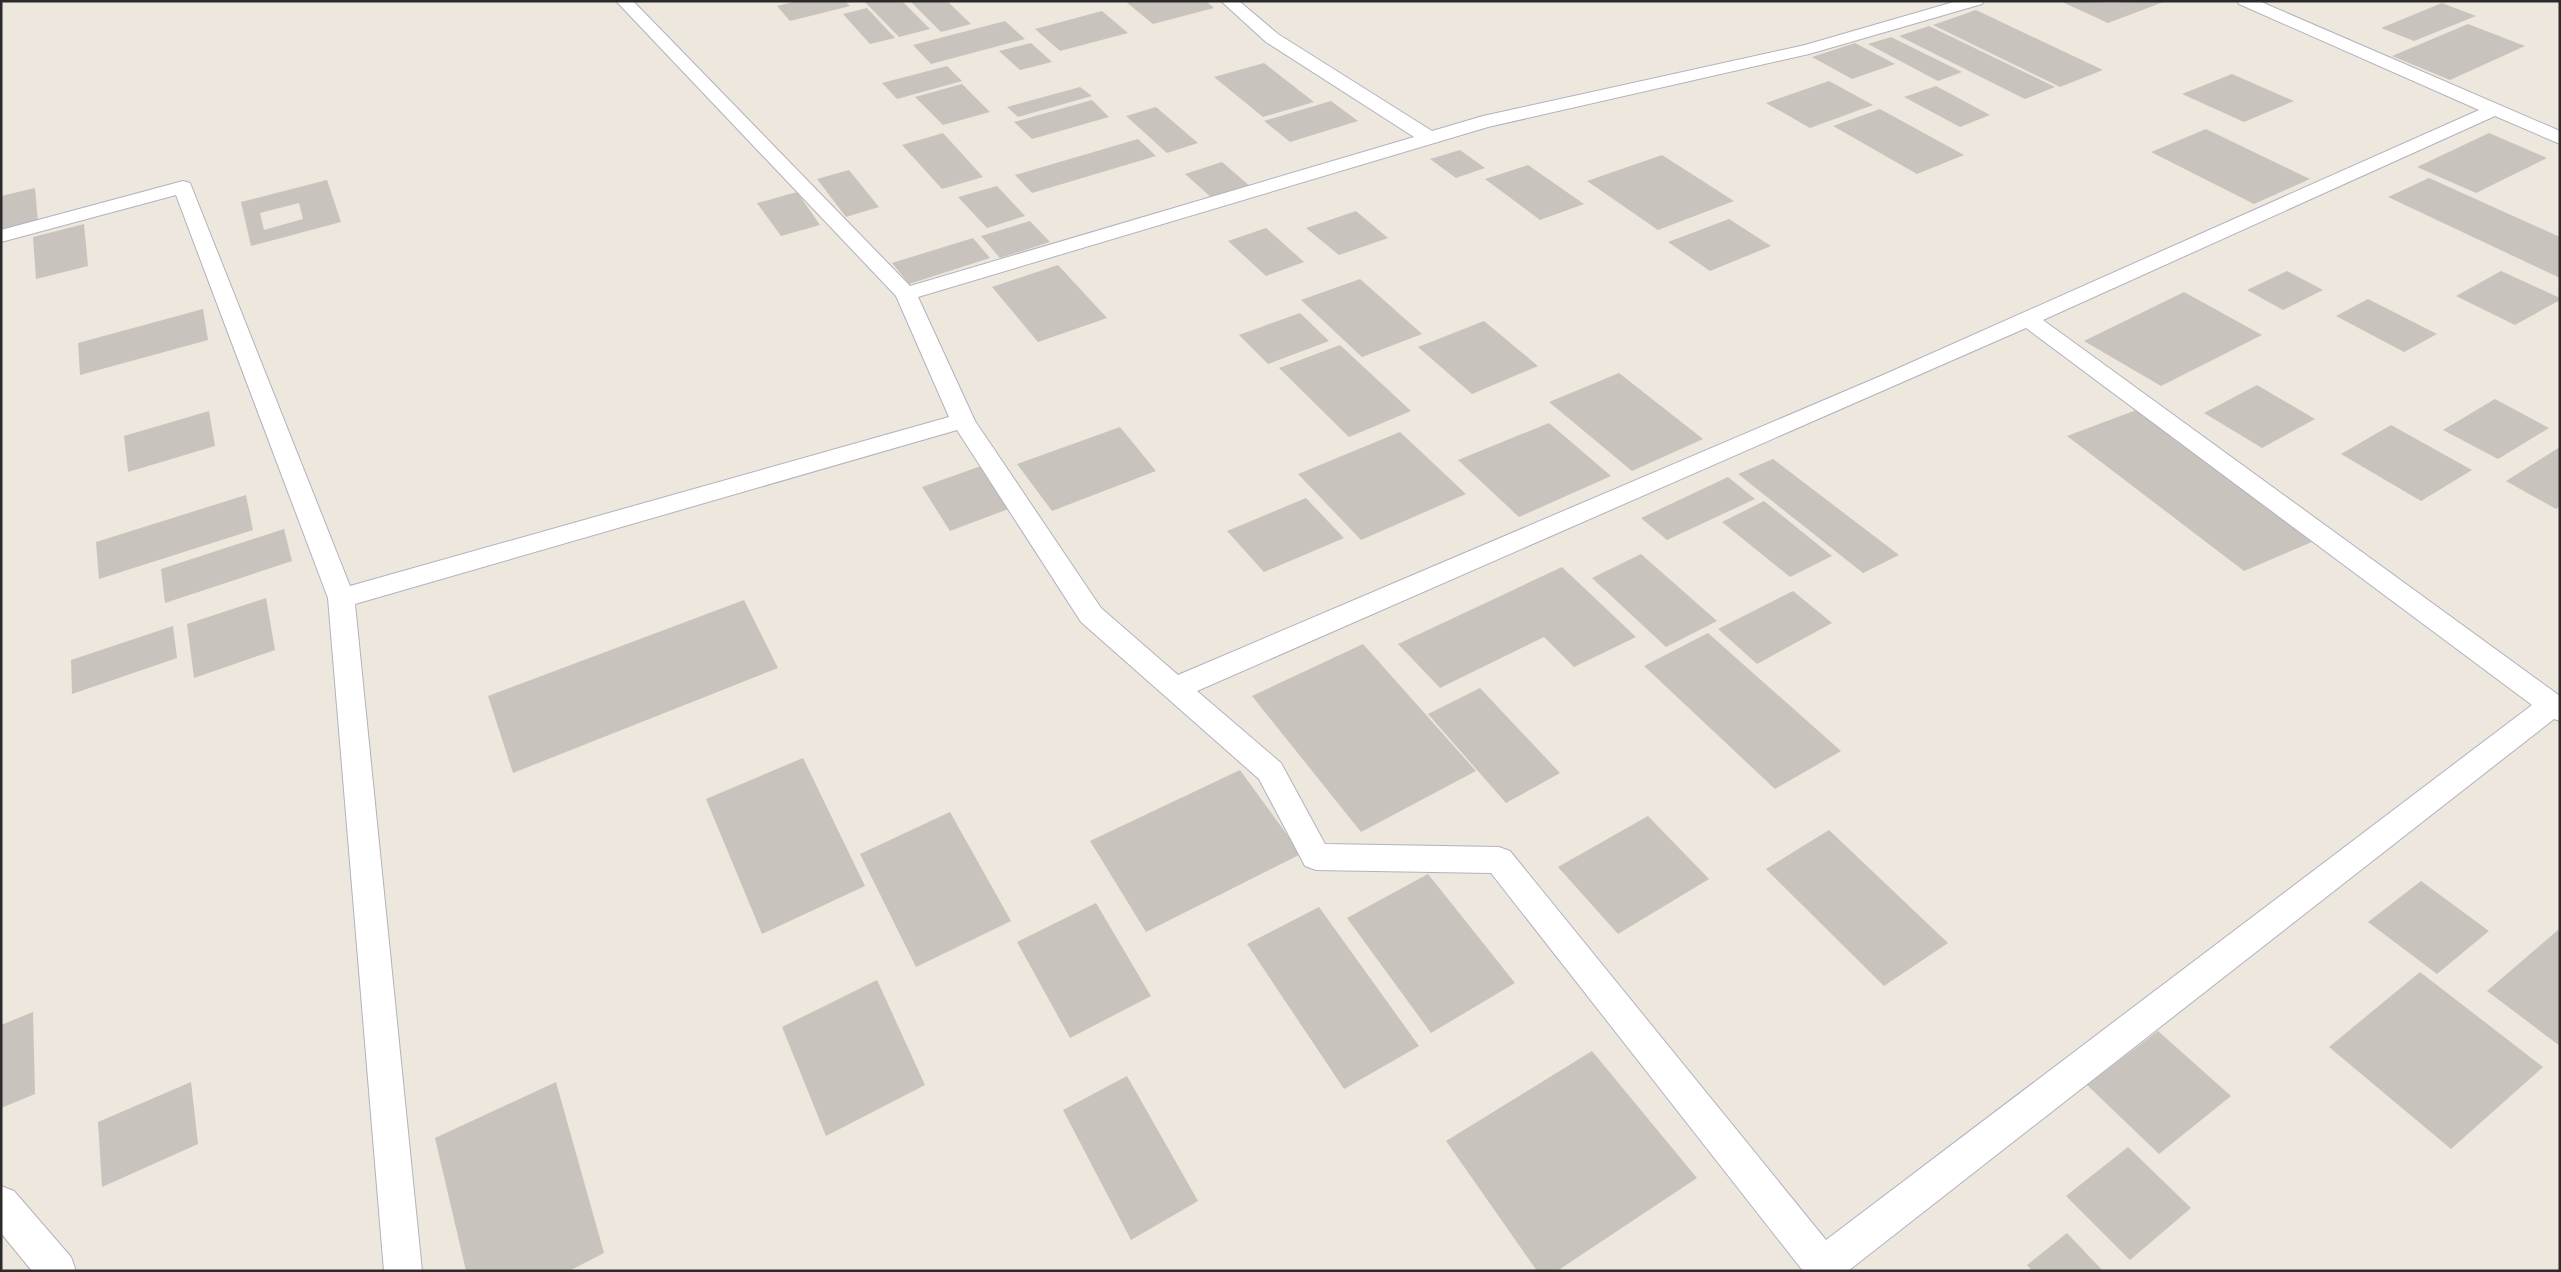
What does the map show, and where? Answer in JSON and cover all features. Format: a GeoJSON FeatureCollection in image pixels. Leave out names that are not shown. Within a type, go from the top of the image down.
{"type":"FeatureCollection","features":[{"type":"Feature","properties":{"kind":"street"},"geometry":{"type":"LineString","coordinates":[[624,1],[906,294],[963,421],[1091,615],[1270,771],[1316,857],[1499,860],[1825,1268],[2556,707],[2028,318]]}},
{"type":"Feature","properties":{"kind":"street"},"geometry":{"type":"LineString","coordinates":[[1228,1],[1272,38],[1429,138]]}},
{"type":"Feature","properties":{"kind":"street"},"geometry":{"type":"LineString","coordinates":[[906,294],[1483,122],[1809,49],[1976,1]]}},
{"type":"Feature","properties":{"kind":"street"},"geometry":{"type":"LineString","coordinates":[[2245,1],[2560,138]]}},
{"type":"Feature","properties":{"kind":"street"},"geometry":{"type":"LineString","coordinates":[[1175,688],[1882,384],[2494,110]]}},
{"type":"Feature","properties":{"kind":"street"},"geometry":{"type":"LineString","coordinates":[[1,236],[183,187],[341,598],[403,1271]]}},
{"type":"Feature","properties":{"kind":"street"},"geometry":{"type":"LineString","coordinates":[[341,598],[963,421]]}},
{"type":"Feature","properties":{"kind":"street"},"geometry":{"type":"LineString","coordinates":[[1,1204],[57,1271]]}},
{"type":"Feature","properties":{"kind":"building"},"geometry":{"type":"Polygon","coordinates":[[[797,1],[845,1],[850,6],[790,21],[777,6],[797,1]]]}},
{"type":"Feature","properties":{"kind":"building"},"geometry":{"type":"Polygon","coordinates":[[[864,1],[902,1],[930,29],[899,37],[864,1]]]}},
{"type":"Feature","properties":{"kind":"building"},"geometry":{"type":"Polygon","coordinates":[[[910,1],[947,1],[971,24],[941,32],[910,1]]]}},
{"type":"Feature","properties":{"kind":"building"},"geometry":{"type":"Polygon","coordinates":[[[1125,1],[1206,1],[1214,8],[1153,24],[1125,1]]]}},
{"type":"Feature","properties":{"kind":"building"},"geometry":{"type":"Polygon","coordinates":[[[2060,1],[2113,3],[2166,1],[2108,23],[2060,1]]]}},
{"type":"Feature","properties":{"kind":"building"},"geometry":{"type":"Polygon","coordinates":[[[2442,3],[2476,16],[2414,41],[2381,28],[2442,3]]]}},
{"type":"Feature","properties":{"kind":"building"},"geometry":{"type":"Polygon","coordinates":[[[867,8],[895,38],[870,44],[843,14],[867,8]]]}},
{"type":"Feature","properties":{"kind":"building"},"geometry":{"type":"Polygon","coordinates":[[[1976,10],[2103,70],[2060,87],[1933,25],[1976,10]]]}},
{"type":"Feature","properties":{"kind":"building"},"geometry":{"type":"Polygon","coordinates":[[[1102,11],[1128,33],[1060,51],[1035,29],[1102,11]]]}},
{"type":"Feature","properties":{"kind":"building"},"geometry":{"type":"Polygon","coordinates":[[[1005,21],[1025,39],[931,64],[913,45],[1005,21]]]}},
{"type":"Feature","properties":{"kind":"building"},"geometry":{"type":"Polygon","coordinates":[[[2468,24],[2525,46],[2450,80],[2392,56],[2468,24]]]}},
{"type":"Feature","properties":{"kind":"building"},"geometry":{"type":"Polygon","coordinates":[[[1929,26],[2055,87],[2025,99],[1899,36],[1929,26]]]}},
{"type":"Feature","properties":{"kind":"building"},"geometry":{"type":"Polygon","coordinates":[[[1891,37],[1962,72],[1938,81],[1868,44],[1891,37]]]}},
{"type":"Feature","properties":{"kind":"building"},"geometry":{"type":"Polygon","coordinates":[[[1031,43],[1052,62],[1020,70],[999,51],[1031,43]]]}},
{"type":"Feature","properties":{"kind":"building"},"geometry":{"type":"Polygon","coordinates":[[[1855,43],[1895,64],[1852,79],[1812,57],[1855,43]]]}},
{"type":"Feature","properties":{"kind":"building"},"geometry":{"type":"Polygon","coordinates":[[[1264,63],[1314,102],[1263,117],[1214,77],[1264,63]]]}},
{"type":"Feature","properties":{"kind":"building"},"geometry":{"type":"Polygon","coordinates":[[[947,66],[962,81],[897,99],[882,83],[947,66]]]}},
{"type":"Feature","properties":{"kind":"building"},"geometry":{"type":"Polygon","coordinates":[[[2232,74],[2294,101],[2244,122],[2182,94],[2232,74]]]}},
{"type":"Feature","properties":{"kind":"building"},"geometry":{"type":"Polygon","coordinates":[[[1829,81],[1873,105],[1810,128],[1766,103],[1829,81]]]}},
{"type":"Feature","properties":{"kind":"building"},"geometry":{"type":"Polygon","coordinates":[[[962,84],[990,112],[943,125],[915,97],[962,84]]]}},
{"type":"Feature","properties":{"kind":"building"},"geometry":{"type":"Polygon","coordinates":[[[1936,86],[1990,115],[1960,127],[1904,97],[1936,86]]]}},
{"type":"Feature","properties":{"kind":"building"},"geometry":{"type":"Polygon","coordinates":[[[1080,87],[1092,96],[1018,117],[1007,107],[1080,87]]]}},
{"type":"Feature","properties":{"kind":"building"},"geometry":{"type":"Polygon","coordinates":[[[1092,100],[1109,117],[1032,139],[1014,122],[1092,100]]]}},
{"type":"Feature","properties":{"kind":"building"},"geometry":{"type":"Polygon","coordinates":[[[1331,101],[1358,121],[1290,142],[1264,121],[1331,101]]]}},
{"type":"Feature","properties":{"kind":"building"},"geometry":{"type":"Polygon","coordinates":[[[1156,107],[1198,143],[1167,153],[1126,116],[1156,107]]]}},
{"type":"Feature","properties":{"kind":"building"},"geometry":{"type":"Polygon","coordinates":[[[1880,109],[1964,155],[1917,174],[1833,126],[1880,109]]]}},
{"type":"Feature","properties":{"kind":"building"},"geometry":{"type":"Polygon","coordinates":[[[2206,129],[2310,179],[2254,204],[2151,152],[2206,129]]]}},
{"type":"Feature","properties":{"kind":"building"},"geometry":{"type":"Polygon","coordinates":[[[943,133],[983,177],[942,189],[902,145],[943,133]]]}},
{"type":"Feature","properties":{"kind":"building"},"geometry":{"type":"Polygon","coordinates":[[[2489,133],[2547,158],[2476,193],[2417,167],[2489,133]]]}},
{"type":"Feature","properties":{"kind":"building"},"geometry":{"type":"Polygon","coordinates":[[[1138,139],[1156,156],[1032,193],[1015,175],[1138,139]]]}},
{"type":"Feature","properties":{"kind":"building"},"geometry":{"type":"Polygon","coordinates":[[[1460,150],[1485,168],[1456,178],[1430,159],[1460,150]]]}},
{"type":"Feature","properties":{"kind":"building"},"geometry":{"type":"Polygon","coordinates":[[[1662,155],[1734,201],[1658,230],[1587,181],[1662,155]]]}},
{"type":"Feature","properties":{"kind":"building"},"geometry":{"type":"Polygon","coordinates":[[[1222,162],[1251,187],[1213,199],[1185,174],[1222,162]]]}},
{"type":"Feature","properties":{"kind":"building"},"geometry":{"type":"Polygon","coordinates":[[[1528,165],[1584,204],[1540,220],[1485,179],[1528,165]]]}},
{"type":"Feature","properties":{"kind":"building"},"geometry":{"type":"Polygon","coordinates":[[[849,170],[879,207],[846,217],[817,179],[849,170]]]}},
{"type":"Feature","properties":{"kind":"building"},"geometry":{"type":"Polygon","coordinates":[[[2429,178],[2560,237],[2560,278],[2388,197],[2429,178]]]}},
{"type":"Feature","properties":{"kind":"building"},"geometry":{"type":"Polygon","coordinates":[[[327,180],[341,222],[251,246],[241,202],[327,180]],[[299,203],[260,213],[264,230],[303,219],[299,203]]]}},
{"type":"Feature","properties":{"kind":"building"},"geometry":{"type":"Polygon","coordinates":[[[997,186],[1025,216],[987,228],[958,197],[997,186]]]}},
{"type":"Feature","properties":{"kind":"building"},"geometry":{"type":"Polygon","coordinates":[[[35,188],[38,222],[1,231],[1,196],[35,188]]]}},
{"type":"Feature","properties":{"kind":"building"},"geometry":{"type":"Polygon","coordinates":[[[797,192],[820,225],[781,236],[757,203],[797,192]]]}},
{"type":"Feature","properties":{"kind":"building"},"geometry":{"type":"Polygon","coordinates":[[[1356,211],[1388,238],[1339,255],[1306,228],[1356,211]]]}},
{"type":"Feature","properties":{"kind":"building"},"geometry":{"type":"Polygon","coordinates":[[[1729,219],[1771,246],[1710,271],[1668,242],[1729,219]]]}},
{"type":"Feature","properties":{"kind":"building"},"geometry":{"type":"Polygon","coordinates":[[[1030,221],[1050,242],[1000,258],[981,236],[1030,221]]]}},
{"type":"Feature","properties":{"kind":"building"},"geometry":{"type":"Polygon","coordinates":[[[84,224],[88,266],[36,279],[33,237],[84,224]]]}},
{"type":"Feature","properties":{"kind":"building"},"geometry":{"type":"Polygon","coordinates":[[[1266,228],[1304,262],[1266,276],[1228,241],[1266,228]]]}},
{"type":"Feature","properties":{"kind":"building"},"geometry":{"type":"Polygon","coordinates":[[[973,238],[990,258],[909,284],[892,263],[973,238]]]}},
{"type":"Feature","properties":{"kind":"building"},"geometry":{"type":"Polygon","coordinates":[[[1058,265],[1107,318],[1038,342],[992,287],[1058,265]]]}},
{"type":"Feature","properties":{"kind":"building"},"geometry":{"type":"Polygon","coordinates":[[[2287,271],[2323,290],[2283,310],[2247,290],[2287,271]]]}},
{"type":"Feature","properties":{"kind":"building"},"geometry":{"type":"Polygon","coordinates":[[[2501,271],[2560,298],[2560,300],[2515,325],[2456,296],[2501,271]]]}},
{"type":"Feature","properties":{"kind":"building"},"geometry":{"type":"Polygon","coordinates":[[[1360,279],[1422,334],[1362,357],[1301,300],[1360,279]]]}},
{"type":"Feature","properties":{"kind":"building"},"geometry":{"type":"Polygon","coordinates":[[[2184,292],[2262,335],[2161,386],[2084,341],[2184,292]]]}},
{"type":"Feature","properties":{"kind":"building"},"geometry":{"type":"Polygon","coordinates":[[[2368,299],[2437,334],[2404,352],[2336,316],[2368,299]]]}},
{"type":"Feature","properties":{"kind":"building"},"geometry":{"type":"Polygon","coordinates":[[[203,309],[208,340],[80,375],[78,343],[203,309]]]}},
{"type":"Feature","properties":{"kind":"building"},"geometry":{"type":"Polygon","coordinates":[[[1300,313],[1329,341],[1268,364],[1239,335],[1300,313]]]}},
{"type":"Feature","properties":{"kind":"building"},"geometry":{"type":"Polygon","coordinates":[[[1484,321],[1538,366],[1472,394],[1418,347],[1484,321]]]}},
{"type":"Feature","properties":{"kind":"building"},"geometry":{"type":"Polygon","coordinates":[[[1340,345],[1411,411],[1349,437],[1279,368],[1340,345]]]}},
{"type":"Feature","properties":{"kind":"building"},"geometry":{"type":"Polygon","coordinates":[[[1619,373],[1703,439],[1632,471],[1549,402],[1619,373]]]}},
{"type":"Feature","properties":{"kind":"building"},"geometry":{"type":"Polygon","coordinates":[[[2257,385],[2315,419],[2262,448],[2204,413],[2257,385]]]}},
{"type":"Feature","properties":{"kind":"building"},"geometry":{"type":"Polygon","coordinates":[[[2495,399],[2549,428],[2498,459],[2443,430],[2495,399]]]}},
{"type":"Feature","properties":{"kind":"building"},"geometry":{"type":"Polygon","coordinates":[[[2139,409],[2319,539],[2244,571],[2067,436],[2139,409]]]}},
{"type":"Feature","properties":{"kind":"building"},"geometry":{"type":"Polygon","coordinates":[[[209,411],[215,446],[128,472],[124,436],[209,411]]]}},
{"type":"Feature","properties":{"kind":"building"},"geometry":{"type":"Polygon","coordinates":[[[1549,423],[1611,476],[1519,517],[1458,460],[1549,423]]]}},
{"type":"Feature","properties":{"kind":"building"},"geometry":{"type":"Polygon","coordinates":[[[2391,425],[2472,470],[2421,501],[2341,454],[2391,425]]]}},
{"type":"Feature","properties":{"kind":"building"},"geometry":{"type":"Polygon","coordinates":[[[1120,427],[1156,471],[1052,511],[1017,464],[1120,427]]]}},
{"type":"Feature","properties":{"kind":"building"},"geometry":{"type":"Polygon","coordinates":[[[1400,432],[1466,494],[1361,540],[1298,474],[1400,432]]]}},
{"type":"Feature","properties":{"kind":"building"},"geometry":{"type":"Polygon","coordinates":[[[2560,447],[2560,506],[2556,509],[2506,481],[2560,447]]]}},
{"type":"Feature","properties":{"kind":"building"},"geometry":{"type":"Polygon","coordinates":[[[1773,459],[1899,555],[1863,573],[1738,474],[1773,459]]]}},
{"type":"Feature","properties":{"kind":"building"},"geometry":{"type":"Polygon","coordinates":[[[981,466],[1011,508],[950,531],[922,487],[981,466]]]}},
{"type":"Feature","properties":{"kind":"building"},"geometry":{"type":"Polygon","coordinates":[[[1728,477],[1755,499],[1667,540],[1641,518],[1728,477]]]}},
{"type":"Feature","properties":{"kind":"building"},"geometry":{"type":"Polygon","coordinates":[[[246,495],[253,530],[99,579],[96,542],[246,495]]]}},
{"type":"Feature","properties":{"kind":"building"},"geometry":{"type":"Polygon","coordinates":[[[1306,498],[1344,538],[1264,572],[1227,531],[1306,498]]]}},
{"type":"Feature","properties":{"kind":"building"},"geometry":{"type":"Polygon","coordinates":[[[1764,501],[1832,556],[1790,577],[1722,522],[1764,501]]]}},
{"type":"Feature","properties":{"kind":"building"},"geometry":{"type":"Polygon","coordinates":[[[284,529],[292,561],[165,603],[161,569],[284,529]]]}},
{"type":"Feature","properties":{"kind":"building"},"geometry":{"type":"Polygon","coordinates":[[[1641,554],[1717,621],[1666,647],[1592,578],[1641,554]]]}},
{"type":"Feature","properties":{"kind":"building"},"geometry":{"type":"Polygon","coordinates":[[[1562,567],[1636,637],[1574,667],[1544,637],[1440,688],[1398,644],[1562,567]]]}},
{"type":"Feature","properties":{"kind":"building"},"geometry":{"type":"Polygon","coordinates":[[[1793,591],[1832,623],[1757,664],[1718,629],[1793,591]]]}},
{"type":"Feature","properties":{"kind":"building"},"geometry":{"type":"Polygon","coordinates":[[[266,598],[275,650],[194,678],[187,624],[266,598]]]}},
{"type":"Feature","properties":{"kind":"building"},"geometry":{"type":"Polygon","coordinates":[[[744,600],[778,668],[513,773],[488,696],[744,600]]]}},
{"type":"Feature","properties":{"kind":"building"},"geometry":{"type":"Polygon","coordinates":[[[173,626],[177,658],[72,694],[71,660],[173,626]]]}},
{"type":"Feature","properties":{"kind":"building"},"geometry":{"type":"Polygon","coordinates":[[[1708,633],[1841,751],[1775,789],[1644,666],[1708,633]]]}},
{"type":"Feature","properties":{"kind":"building"},"geometry":{"type":"Polygon","coordinates":[[[1363,644],[1476,771],[1361,832],[1252,696],[1363,644]]]}},
{"type":"Feature","properties":{"kind":"building"},"geometry":{"type":"Polygon","coordinates":[[[1480,688],[1560,773],[1506,803],[1428,714],[1480,688]]]}},
{"type":"Feature","properties":{"kind":"building"},"geometry":{"type":"Polygon","coordinates":[[[803,758],[865,886],[762,934],[706,799],[803,758]]]}},
{"type":"Feature","properties":{"kind":"building"},"geometry":{"type":"Polygon","coordinates":[[[1240,770],[1301,854],[1146,932],[1090,841],[1240,770]]]}},
{"type":"Feature","properties":{"kind":"building"},"geometry":{"type":"Polygon","coordinates":[[[950,812],[1011,921],[916,967],[860,854],[950,812]]]}},
{"type":"Feature","properties":{"kind":"building"},"geometry":{"type":"Polygon","coordinates":[[[1648,816],[1709,879],[1618,934],[1558,867],[1648,816]]]}},
{"type":"Feature","properties":{"kind":"building"},"geometry":{"type":"Polygon","coordinates":[[[1829,830],[1948,943],[1884,986],[1766,869],[1829,830]]]}},
{"type":"Feature","properties":{"kind":"building"},"geometry":{"type":"Polygon","coordinates":[[[1428,874],[1515,983],[1431,1033],[1347,918],[1428,874]]]}},
{"type":"Feature","properties":{"kind":"building"},"geometry":{"type":"Polygon","coordinates":[[[2421,881],[2489,931],[2437,974],[2368,922],[2421,881]]]}},
{"type":"Feature","properties":{"kind":"building"},"geometry":{"type":"Polygon","coordinates":[[[1096,903],[1151,996],[1070,1038],[1017,942],[1096,903]]]}},
{"type":"Feature","properties":{"kind":"building"},"geometry":{"type":"Polygon","coordinates":[[[1319,907],[1419,1046],[1344,1089],[1247,944],[1319,907]]]}},
{"type":"Feature","properties":{"kind":"building"},"geometry":{"type":"Polygon","coordinates":[[[2558,930],[2560,931],[2560,1046],[2487,991],[2558,930]]]}},
{"type":"Feature","properties":{"kind":"building"},"geometry":{"type":"Polygon","coordinates":[[[2420,972],[2543,1067],[2451,1149],[2329,1047],[2420,972]]]}},
{"type":"Feature","properties":{"kind":"building"},"geometry":{"type":"Polygon","coordinates":[[[877,980],[925,1085],[826,1136],[782,1027],[877,980]]]}},
{"type":"Feature","properties":{"kind":"building"},"geometry":{"type":"Polygon","coordinates":[[[33,1012],[35,1094],[1,1108],[1,1025],[33,1012]]]}},
{"type":"Feature","properties":{"kind":"building"},"geometry":{"type":"Polygon","coordinates":[[[2158,1031],[2231,1096],[2159,1154],[2087,1085],[2158,1031]]]}},
{"type":"Feature","properties":{"kind":"building"},"geometry":{"type":"Polygon","coordinates":[[[1592,1051],[1697,1178],[1557,1271],[1537,1271],[1446,1141],[1592,1051]]]}},
{"type":"Feature","properties":{"kind":"building"},"geometry":{"type":"Polygon","coordinates":[[[1127,1076],[1198,1201],[1131,1240],[1063,1110],[1127,1076]]]}},
{"type":"Feature","properties":{"kind":"building"},"geometry":{"type":"Polygon","coordinates":[[[191,1082],[198,1144],[102,1187],[98,1122],[191,1082]]]}},
{"type":"Feature","properties":{"kind":"building"},"geometry":{"type":"Polygon","coordinates":[[[556,1082],[604,1253],[569,1271],[466,1271],[435,1138],[556,1082]]]}},
{"type":"Feature","properties":{"kind":"building"},"geometry":{"type":"Polygon","coordinates":[[[2128,1147],[2191,1208],[2130,1260],[2066,1196],[2128,1147]]]}},
{"type":"Feature","properties":{"kind":"building"},"geometry":{"type":"Polygon","coordinates":[[[2067,1233],[2103,1271],[2032,1271],[2027,1265],[2067,1233]]]}}]}
